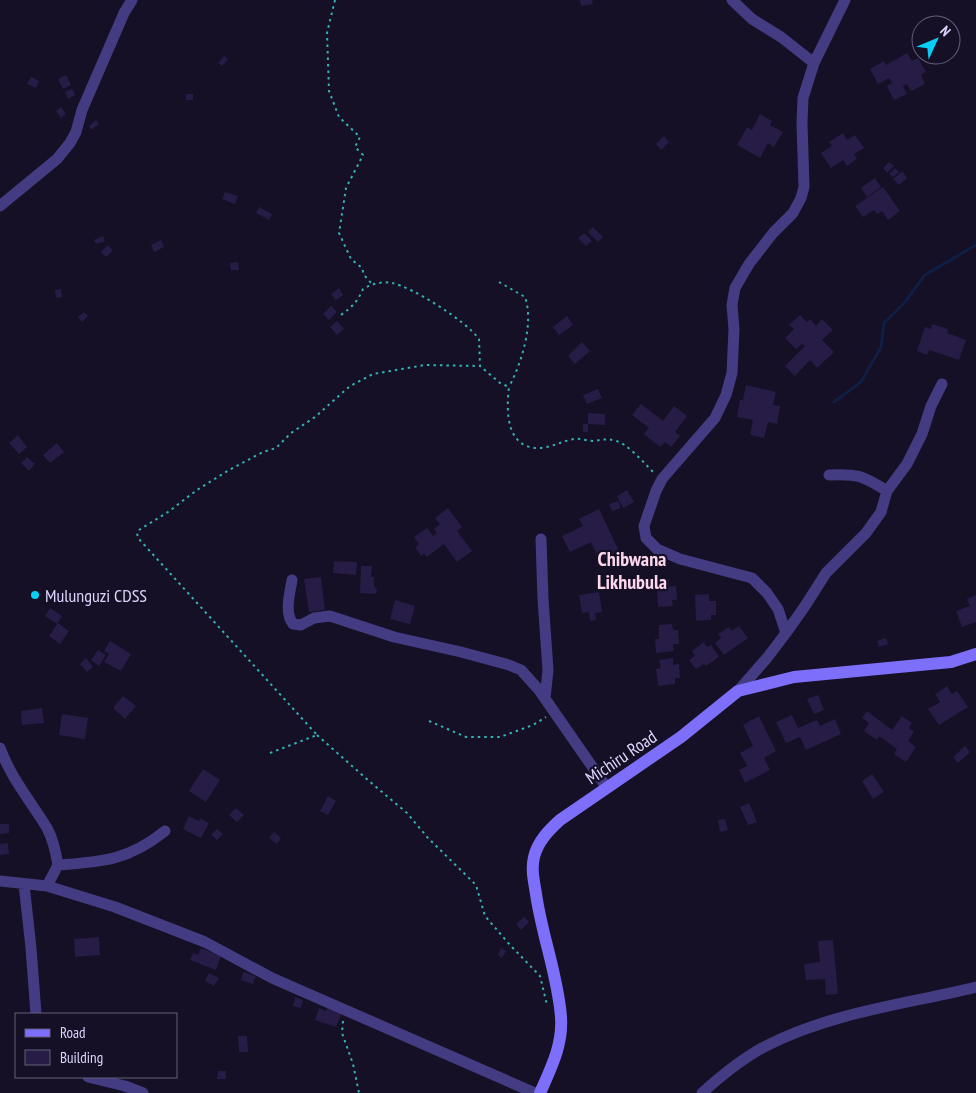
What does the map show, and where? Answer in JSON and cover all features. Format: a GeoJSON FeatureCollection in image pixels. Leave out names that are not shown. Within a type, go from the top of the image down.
{"type":"FeatureCollection","features":[{"type":"Feature","properties":{"kind":"street"},"geometry":{"type":"LineString","coordinates":[[0,206],[57,159],[70,143],[76,132],[82,110],[124,13],[132,0]]}},
{"type":"Feature","properties":{"kind":"street"},"geometry":{"type":"LineString","coordinates":[[732,0],[752,19],[781,37],[814,63]]}},
{"type":"Feature","properties":{"kind":"street"},"geometry":{"type":"LineString","coordinates":[[786,632],[778,608],[768,593],[752,578],[680,559],[656,549],[646,538],[644,526],[662,479],[715,418],[726,395],[732,373],[734,329],[732,305],[735,288],[749,264],[773,233],[794,213],[801,198],[804,187],[803,98],[814,63],[845,0]]}},
{"type":"Feature","properties":{"kind":"street"},"geometry":{"type":"LineString","coordinates":[[738,691],[767,658],[805,606],[826,573],[866,533],[881,512],[887,491],[907,464],[922,434],[931,406],[942,384]]}},
{"type":"Feature","properties":{"kind":"street"},"geometry":{"type":"LineString","coordinates":[[829,475],[851,474],[866,477],[887,491]]}},
{"type":"Feature","properties":{"kind":"street"},"geometry":{"type":"LineString","coordinates":[[541,539],[548,670],[545,699]]}},
{"type":"Feature","properties":{"kind":"street"},"geometry":{"type":"LineString","coordinates":[[292,580],[288,613],[289,619],[293,624],[301,625],[314,618],[330,616],[394,637],[461,652],[510,665],[521,670],[545,699],[607,788]]}},
{"type":"Feature","properties":{"kind":"street","name":"Michiru Road"},"geometry":{"type":"LineString","coordinates":[[540,1093],[560,1043],[561,1019],[558,992],[538,909],[532,870],[534,855],[540,843],[552,828],[560,820],[681,737],[738,691],[794,678],[951,662],[976,654]]}},
{"type":"Feature","properties":{"kind":"street"},"geometry":{"type":"LineString","coordinates":[[0,748],[19,788],[48,829],[55,847],[58,865],[47,886]]}},
{"type":"Feature","properties":{"kind":"street"},"geometry":{"type":"LineString","coordinates":[[58,865],[107,861],[128,855],[143,848],[165,832]]}},
{"type":"Feature","properties":{"kind":"street"},"geometry":{"type":"LineString","coordinates":[[0,881],[47,886],[116,907],[205,942],[272,978],[535,1093]]}},
{"type":"Feature","properties":{"kind":"street"},"geometry":{"type":"LineString","coordinates":[[24,884],[36,1013]]}},
{"type":"Feature","properties":{"kind":"street"},"geometry":{"type":"LineString","coordinates":[[702,1093],[747,1057],[769,1044],[799,1031],[830,1020],[976,987]]}},
{"type":"Feature","properties":{"kind":"street"},"geometry":{"type":"LineString","coordinates":[[92,1078],[125,1086],[143,1093]]}},
{"type":"Feature","properties":{"kind":"path"},"geometry":{"type":"LineString","coordinates":[[335,0],[327,32],[329,91],[339,117],[360,137],[355,147],[363,155],[346,188],[339,233],[352,259],[362,268],[364,275],[372,284]]}},
{"type":"Feature","properties":{"kind":"path"},"geometry":{"type":"LineString","coordinates":[[341,315],[358,300],[362,289],[372,284],[391,282],[412,290],[438,306],[474,333],[479,339],[480,366]]}},
{"type":"Feature","properties":{"kind":"path"},"geometry":{"type":"LineString","coordinates":[[499,282],[525,296],[528,307],[524,346],[518,370],[509,386],[507,403],[511,429],[518,441],[526,447],[542,448],[577,438],[592,441],[603,438],[618,441],[662,479]]}},
{"type":"Feature","properties":{"kind":"path"},"geometry":{"type":"LineString","coordinates":[[509,386],[500,383],[480,366],[425,365],[373,374],[350,386],[314,417],[291,433],[276,448],[263,452],[197,490],[137,533],[138,538],[317,735],[407,813],[428,838],[476,885],[486,916],[510,945],[540,976],[548,1009]]}},
{"type":"Feature","properties":{"kind":"path"},"geometry":{"type":"LineString","coordinates":[[429,721],[466,737],[500,737],[533,725],[554,712]]}},
{"type":"Feature","properties":{"kind":"path"},"geometry":{"type":"LineString","coordinates":[[270,753],[317,735]]}},
{"type":"Feature","properties":{"kind":"path"},"geometry":{"type":"LineString","coordinates":[[344,1009],[342,1033],[353,1064],[359,1093]]}},
{"type":"Feature","properties":{"kind":"building"},"geometry":{"type":"Polygon","coordinates":[[[580,0],[592,0],[593,4],[581,6],[580,0]]]}},
{"type":"Feature","properties":{"kind":"building"},"geometry":{"type":"Polygon","coordinates":[[[907,53],[911,59],[911,65],[922,65],[926,72],[921,75],[925,84],[911,91],[907,84],[903,86],[907,94],[894,100],[887,86],[892,83],[889,78],[878,84],[870,69],[884,61],[886,65],[907,53]]]}},
{"type":"Feature","properties":{"kind":"building"},"geometry":{"type":"Polygon","coordinates":[[[224,56],[228,59],[222,66],[218,63],[224,56]]]}},
{"type":"Feature","properties":{"kind":"building"},"geometry":{"type":"Polygon","coordinates":[[[66,75],[71,85],[63,89],[58,79],[66,75]]]}},
{"type":"Feature","properties":{"kind":"building"},"geometry":{"type":"Polygon","coordinates":[[[31,77],[39,81],[36,88],[27,84],[31,77]]]}},
{"type":"Feature","properties":{"kind":"building"},"geometry":{"type":"Polygon","coordinates":[[[72,89],[75,95],[68,99],[65,92],[72,89]]]}},
{"type":"Feature","properties":{"kind":"building"},"geometry":{"type":"Polygon","coordinates":[[[186,94],[193,94],[193,100],[186,100],[186,94]]]}},
{"type":"Feature","properties":{"kind":"building"},"geometry":{"type":"Polygon","coordinates":[[[61,107],[66,114],[61,118],[56,111],[61,107]]]}},
{"type":"Feature","properties":{"kind":"building"},"geometry":{"type":"Polygon","coordinates":[[[760,114],[772,121],[770,125],[783,132],[774,147],[768,143],[760,158],[737,145],[747,127],[752,130],[760,114]]]}},
{"type":"Feature","properties":{"kind":"building"},"geometry":{"type":"Polygon","coordinates":[[[96,120],[99,124],[91,130],[89,126],[96,120]]]}},
{"type":"Feature","properties":{"kind":"building"},"geometry":{"type":"Polygon","coordinates":[[[843,133],[847,140],[855,135],[864,148],[854,154],[857,159],[847,166],[843,160],[831,168],[821,153],[832,146],[829,142],[843,133]]]}},
{"type":"Feature","properties":{"kind":"building"},"geometry":{"type":"Polygon","coordinates":[[[664,136],[669,142],[661,150],[656,144],[664,136]]]}},
{"type":"Feature","properties":{"kind":"building"},"geometry":{"type":"Polygon","coordinates":[[[889,162],[894,166],[887,173],[883,168],[889,162]]]}},
{"type":"Feature","properties":{"kind":"building"},"geometry":{"type":"Polygon","coordinates":[[[895,168],[899,172],[893,177],[889,174],[895,168]]]}},
{"type":"Feature","properties":{"kind":"building"},"geometry":{"type":"Polygon","coordinates":[[[902,171],[907,178],[899,185],[893,179],[902,171]]]}},
{"type":"Feature","properties":{"kind":"building"},"geometry":{"type":"Polygon","coordinates":[[[875,178],[881,187],[867,197],[861,188],[875,178]]]}},
{"type":"Feature","properties":{"kind":"building"},"geometry":{"type":"Polygon","coordinates":[[[883,187],[900,211],[888,220],[882,211],[877,214],[874,210],[863,217],[855,206],[883,187]]]}},
{"type":"Feature","properties":{"kind":"building"},"geometry":{"type":"Polygon","coordinates":[[[225,192],[238,196],[235,204],[222,199],[225,192]]]}},
{"type":"Feature","properties":{"kind":"building"},"geometry":{"type":"Polygon","coordinates":[[[259,207],[272,214],[269,220],[256,213],[259,207]]]}},
{"type":"Feature","properties":{"kind":"building"},"geometry":{"type":"Polygon","coordinates":[[[593,227],[603,237],[598,242],[588,232],[593,227]]]}},
{"type":"Feature","properties":{"kind":"building"},"geometry":{"type":"Polygon","coordinates":[[[584,233],[592,241],[586,246],[578,238],[584,233]]]}},
{"type":"Feature","properties":{"kind":"building"},"geometry":{"type":"Polygon","coordinates":[[[103,236],[105,241],[96,244],[94,240],[103,236]]]}},
{"type":"Feature","properties":{"kind":"building"},"geometry":{"type":"Polygon","coordinates":[[[161,240],[164,247],[154,252],[151,245],[161,240]]]}},
{"type":"Feature","properties":{"kind":"building"},"geometry":{"type":"Polygon","coordinates":[[[108,245],[113,251],[106,257],[101,252],[108,245]]]}},
{"type":"Feature","properties":{"kind":"building"},"geometry":{"type":"Polygon","coordinates":[[[238,262],[239,270],[231,270],[230,263],[238,262]]]}},
{"type":"Feature","properties":{"kind":"building"},"geometry":{"type":"Polygon","coordinates":[[[339,288],[343,295],[336,300],[331,294],[339,288]]]}},
{"type":"Feature","properties":{"kind":"building"},"geometry":{"type":"Polygon","coordinates":[[[61,289],[62,297],[56,298],[55,290],[61,289]]]}},
{"type":"Feature","properties":{"kind":"building"},"geometry":{"type":"Polygon","coordinates":[[[331,306],[337,312],[329,320],[323,314],[331,306]]]}},
{"type":"Feature","properties":{"kind":"building"},"geometry":{"type":"Polygon","coordinates":[[[84,312],[88,316],[82,322],[78,317],[84,312]]]}},
{"type":"Feature","properties":{"kind":"building"},"geometry":{"type":"Polygon","coordinates":[[[800,315],[807,322],[810,319],[816,326],[822,319],[833,330],[822,340],[834,352],[817,368],[810,360],[795,376],[785,366],[805,346],[802,344],[796,349],[785,338],[794,329],[789,325],[800,315]]]}},
{"type":"Feature","properties":{"kind":"building"},"geometry":{"type":"Polygon","coordinates":[[[567,316],[573,325],[559,335],[553,327],[567,316]]]}},
{"type":"Feature","properties":{"kind":"building"},"geometry":{"type":"Polygon","coordinates":[[[337,321],[344,329],[337,335],[330,327],[337,321]]]}},
{"type":"Feature","properties":{"kind":"building"},"geometry":{"type":"Polygon","coordinates":[[[932,324],[948,329],[947,333],[966,340],[959,360],[929,350],[927,355],[917,351],[925,327],[931,329],[932,324]]]}},
{"type":"Feature","properties":{"kind":"building"},"geometry":{"type":"Polygon","coordinates":[[[582,342],[590,351],[575,364],[568,356],[582,342]]]}},
{"type":"Feature","properties":{"kind":"building"},"geometry":{"type":"Polygon","coordinates":[[[746,385],[776,392],[773,405],[780,406],[777,424],[768,422],[764,438],[750,435],[753,420],[737,417],[740,400],[743,400],[746,385]]]}},
{"type":"Feature","properties":{"kind":"building"},"geometry":{"type":"Polygon","coordinates":[[[598,389],[602,398],[587,404],[583,395],[598,389]]]}},
{"type":"Feature","properties":{"kind":"building"},"geometry":{"type":"Polygon","coordinates":[[[641,404],[663,421],[674,406],[687,416],[675,432],[680,436],[671,447],[665,442],[660,447],[644,434],[649,428],[632,415],[641,404]]]}},
{"type":"Feature","properties":{"kind":"building"},"geometry":{"type":"Polygon","coordinates":[[[588,413],[605,414],[605,425],[588,424],[588,413]]]}},
{"type":"Feature","properties":{"kind":"building"},"geometry":{"type":"Polygon","coordinates":[[[583,424],[588,424],[588,432],[583,432],[583,424]]]}},
{"type":"Feature","properties":{"kind":"building"},"geometry":{"type":"Polygon","coordinates":[[[18,435],[27,447],[19,454],[9,443],[18,435]]]}},
{"type":"Feature","properties":{"kind":"building"},"geometry":{"type":"Polygon","coordinates":[[[57,443],[64,452],[50,463],[43,455],[57,443]]]}},
{"type":"Feature","properties":{"kind":"building"},"geometry":{"type":"Polygon","coordinates":[[[27,457],[35,464],[29,471],[21,463],[27,457]]]}},
{"type":"Feature","properties":{"kind":"building"},"geometry":{"type":"Polygon","coordinates":[[[627,490],[634,502],[623,508],[617,496],[627,490]]]}},
{"type":"Feature","properties":{"kind":"building"},"geometry":{"type":"Polygon","coordinates":[[[618,501],[621,508],[612,511],[609,504],[618,501]]]}},
{"type":"Feature","properties":{"kind":"building"},"geometry":{"type":"Polygon","coordinates":[[[448,508],[462,527],[457,531],[472,551],[457,562],[444,544],[427,557],[424,554],[421,556],[415,547],[419,544],[414,537],[427,528],[433,536],[437,533],[434,529],[440,524],[435,518],[448,508]]]}},
{"type":"Feature","properties":{"kind":"building"},"geometry":{"type":"Polygon","coordinates":[[[599,509],[619,551],[600,560],[591,542],[570,552],[562,536],[583,526],[579,519],[599,509]]]}},
{"type":"Feature","properties":{"kind":"building"},"geometry":{"type":"Polygon","coordinates":[[[334,561],[357,562],[356,575],[333,573],[334,561]]]}},
{"type":"Feature","properties":{"kind":"building"},"geometry":{"type":"Polygon","coordinates":[[[361,566],[372,566],[371,577],[374,577],[374,587],[377,588],[376,594],[360,593],[361,566]]]}},
{"type":"Feature","properties":{"kind":"building"},"geometry":{"type":"Polygon","coordinates":[[[321,577],[325,610],[309,612],[304,579],[321,577]]]}},
{"type":"Feature","properties":{"kind":"building"},"geometry":{"type":"Polygon","coordinates":[[[669,579],[669,587],[676,586],[677,600],[672,600],[673,606],[658,607],[656,580],[669,579]]]}},
{"type":"Feature","properties":{"kind":"building"},"geometry":{"type":"Polygon","coordinates":[[[599,592],[602,612],[595,613],[596,620],[590,621],[589,612],[582,613],[579,595],[599,592]]]}},
{"type":"Feature","properties":{"kind":"building"},"geometry":{"type":"Polygon","coordinates":[[[709,594],[709,601],[716,601],[716,615],[711,615],[711,620],[696,621],[695,595],[709,594]]]}},
{"type":"Feature","properties":{"kind":"building"},"geometry":{"type":"Polygon","coordinates":[[[976,595],[976,622],[962,627],[956,611],[970,606],[967,599],[976,595]]]}},
{"type":"Feature","properties":{"kind":"building"},"geometry":{"type":"Polygon","coordinates":[[[395,600],[415,606],[410,624],[390,619],[395,600]]]}},
{"type":"Feature","properties":{"kind":"building"},"geometry":{"type":"Polygon","coordinates":[[[50,608],[62,616],[57,624],[45,616],[50,608]]]}},
{"type":"Feature","properties":{"kind":"building"},"geometry":{"type":"Polygon","coordinates":[[[58,623],[69,631],[60,644],[49,636],[58,623]]]}},
{"type":"Feature","properties":{"kind":"building"},"geometry":{"type":"Polygon","coordinates":[[[672,624],[673,630],[678,630],[679,644],[673,644],[674,651],[656,653],[655,639],[659,639],[659,625],[672,624]]]}},
{"type":"Feature","properties":{"kind":"building"},"geometry":{"type":"Polygon","coordinates":[[[739,626],[748,638],[724,655],[715,643],[721,638],[718,634],[729,627],[732,631],[739,626]]]}},
{"type":"Feature","properties":{"kind":"building"},"geometry":{"type":"Polygon","coordinates":[[[886,638],[888,644],[879,647],[877,641],[886,638]]]}},
{"type":"Feature","properties":{"kind":"building"},"geometry":{"type":"Polygon","coordinates":[[[110,641],[131,654],[121,671],[104,662],[109,654],[104,651],[110,641]]]}},
{"type":"Feature","properties":{"kind":"building"},"geometry":{"type":"Polygon","coordinates":[[[704,642],[707,647],[711,645],[719,657],[706,666],[704,664],[696,669],[689,660],[695,656],[692,651],[704,642]]]}},
{"type":"Feature","properties":{"kind":"building"},"geometry":{"type":"Polygon","coordinates":[[[98,650],[106,655],[99,666],[91,660],[98,650]]]}},
{"type":"Feature","properties":{"kind":"building"},"geometry":{"type":"Polygon","coordinates":[[[86,658],[93,667],[87,672],[80,664],[86,658]]]}},
{"type":"Feature","properties":{"kind":"building"},"geometry":{"type":"Polygon","coordinates":[[[673,658],[673,665],[679,664],[680,678],[675,678],[675,684],[658,686],[656,669],[661,668],[659,660],[673,658]]]}},
{"type":"Feature","properties":{"kind":"building"},"geometry":{"type":"Polygon","coordinates":[[[947,686],[952,694],[957,691],[968,707],[939,725],[928,709],[940,702],[935,694],[947,686]]]}},
{"type":"Feature","properties":{"kind":"building"},"geometry":{"type":"Polygon","coordinates":[[[818,695],[824,710],[814,714],[807,699],[818,695]]]}},
{"type":"Feature","properties":{"kind":"building"},"geometry":{"type":"Polygon","coordinates":[[[123,696],[136,706],[125,719],[113,708],[123,696]]]}},
{"type":"Feature","properties":{"kind":"building"},"geometry":{"type":"Polygon","coordinates":[[[42,708],[44,723],[22,725],[21,711],[42,708]]]}},
{"type":"Feature","properties":{"kind":"building"},"geometry":{"type":"Polygon","coordinates":[[[867,711],[892,730],[902,716],[912,723],[909,728],[914,732],[908,741],[916,747],[906,762],[894,754],[897,749],[879,736],[877,740],[864,731],[869,723],[862,718],[867,711]]]}},
{"type":"Feature","properties":{"kind":"building"},"geometry":{"type":"Polygon","coordinates":[[[62,714],[88,718],[85,739],[59,735],[62,714]]]}},
{"type":"Feature","properties":{"kind":"building"},"geometry":{"type":"Polygon","coordinates":[[[792,715],[798,728],[817,720],[820,726],[835,719],[841,734],[806,750],[800,737],[786,743],[776,722],[792,715]]]}},
{"type":"Feature","properties":{"kind":"building"},"geometry":{"type":"Polygon","coordinates":[[[759,716],[776,751],[764,758],[770,770],[745,783],[739,770],[747,766],[740,753],[753,746],[743,725],[759,716]]]}},
{"type":"Feature","properties":{"kind":"building"},"geometry":{"type":"Polygon","coordinates":[[[965,746],[970,752],[958,763],[953,757],[965,746]]]}},
{"type":"Feature","properties":{"kind":"building"},"geometry":{"type":"Polygon","coordinates":[[[203,769],[220,780],[206,802],[189,791],[203,769]]]}},
{"type":"Feature","properties":{"kind":"building"},"geometry":{"type":"Polygon","coordinates":[[[872,774],[884,792],[873,799],[862,781],[872,774]]]}},
{"type":"Feature","properties":{"kind":"building"},"geometry":{"type":"Polygon","coordinates":[[[328,796],[336,801],[328,815],[320,811],[328,796]]]}},
{"type":"Feature","properties":{"kind":"building"},"geometry":{"type":"Polygon","coordinates":[[[749,803],[757,822],[748,825],[740,807],[749,803]]]}},
{"type":"Feature","properties":{"kind":"building"},"geometry":{"type":"Polygon","coordinates":[[[236,808],[244,815],[237,822],[229,815],[236,808]]]}},
{"type":"Feature","properties":{"kind":"building"},"geometry":{"type":"Polygon","coordinates":[[[189,816],[199,821],[200,818],[209,823],[201,838],[183,829],[189,816]]]}},
{"type":"Feature","properties":{"kind":"building"},"geometry":{"type":"Polygon","coordinates":[[[725,819],[728,830],[720,832],[718,820],[725,819]]]}},
{"type":"Feature","properties":{"kind":"building"},"geometry":{"type":"Polygon","coordinates":[[[0,824],[9,824],[9,833],[0,834],[0,824]]]}},
{"type":"Feature","properties":{"kind":"building"},"geometry":{"type":"Polygon","coordinates":[[[217,829],[223,834],[217,840],[211,835],[217,829]]]}},
{"type":"Feature","properties":{"kind":"building"},"geometry":{"type":"Polygon","coordinates":[[[274,832],[281,838],[277,844],[269,838],[274,832]]]}},
{"type":"Feature","properties":{"kind":"building"},"geometry":{"type":"Polygon","coordinates":[[[8,843],[9,854],[0,855],[0,844],[8,843]]]}},
{"type":"Feature","properties":{"kind":"building"},"geometry":{"type":"Polygon","coordinates":[[[524,917],[529,922],[521,930],[516,924],[524,917]]]}},
{"type":"Feature","properties":{"kind":"building"},"geometry":{"type":"Polygon","coordinates":[[[99,937],[100,955],[75,957],[74,939],[99,937]]]}},
{"type":"Feature","properties":{"kind":"building"},"geometry":{"type":"Polygon","coordinates":[[[833,940],[838,994],[826,995],[825,979],[806,980],[804,964],[820,962],[818,941],[833,940]]]}},
{"type":"Feature","properties":{"kind":"building"},"geometry":{"type":"Polygon","coordinates":[[[201,948],[221,956],[216,970],[190,960],[193,953],[198,955],[201,948]]]}},
{"type":"Feature","properties":{"kind":"building"},"geometry":{"type":"Polygon","coordinates":[[[501,948],[506,951],[502,958],[498,955],[501,948]]]}},
{"type":"Feature","properties":{"kind":"building"},"geometry":{"type":"Polygon","coordinates":[[[243,972],[256,976],[253,984],[241,980],[243,972]]]}},
{"type":"Feature","properties":{"kind":"building"},"geometry":{"type":"Polygon","coordinates":[[[209,973],[219,978],[214,986],[205,981],[209,973]]]}},
{"type":"Feature","properties":{"kind":"building"},"geometry":{"type":"Polygon","coordinates":[[[295,997],[303,1000],[301,1008],[293,1006],[295,997]]]}},
{"type":"Feature","properties":{"kind":"building"},"geometry":{"type":"Polygon","coordinates":[[[328,1004],[343,1010],[336,1027],[315,1020],[319,1008],[326,1011],[328,1004]]]}},
{"type":"Feature","properties":{"kind":"building"},"geometry":{"type":"Polygon","coordinates":[[[238,1036],[247,1036],[248,1052],[239,1052],[238,1036]]]}},
{"type":"Feature","properties":{"kind":"building"},"geometry":{"type":"Polygon","coordinates":[[[218,1071],[226,1071],[226,1079],[217,1079],[218,1071]]]}},
{"type":"Feature","properties":{"kind":"waterway"},"geometry":{"type":"LineString","coordinates":[[834,402],[861,382],[881,347],[884,323],[905,302],[925,275],[976,245]]}},
{"type":"Feature","properties":{"kind":"place","name":"Mulunguzi CDSS"},"geometry":{"type":"Point","coordinates":[35,595]}},
{"type":"Feature","properties":{"kind":"district","name":"Chibwana Likhubula"},"geometry":{"type":"Point","coordinates":[632,570]}}]}
